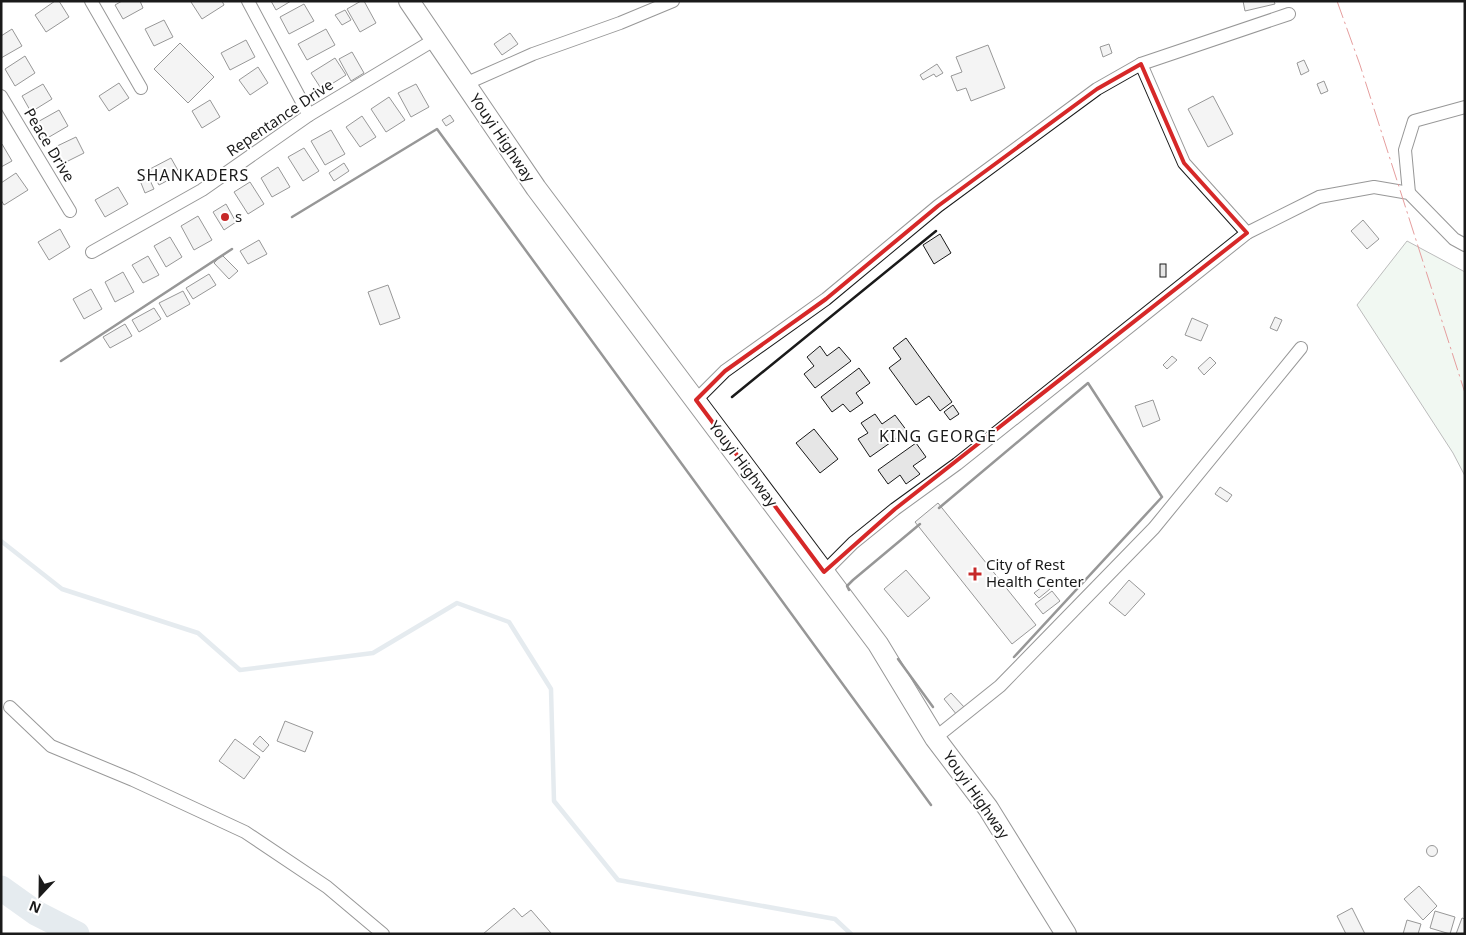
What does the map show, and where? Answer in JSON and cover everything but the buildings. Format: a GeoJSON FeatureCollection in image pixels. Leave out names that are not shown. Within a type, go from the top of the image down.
{"type":"FeatureCollection","features":[{"type":"Feature","properties":{"kind":"main road","name":"Youyi Highway"},"geometry":{"type":"LineString","coordinates":[[408,1],[536,188],[878,644],[935,738],[988,808],[1066,934]]}},
{"type":"Feature","properties":{"kind":"street"},"geometry":{"type":"LineString","coordinates":[[91,1],[141,88]]}},
{"type":"Feature","properties":{"kind":"street"},"geometry":{"type":"LineString","coordinates":[[248,1],[309,115]]}},
{"type":"Feature","properties":{"kind":"street"},"geometry":{"type":"LineString","coordinates":[[465,84],[533,54],[620,23],[673,1]]}},
{"type":"Feature","properties":{"kind":"street"},"geometry":{"type":"LineString","coordinates":[[696,400],[724,371],[826,299],[938,206],[1097,89],[1141,64],[1288,14]]}},
{"type":"Feature","properties":{"kind":"street","name":"Repentance Drive"},"geometry":{"type":"LineString","coordinates":[[92,252],[202,190],[309,115],[434,40]]}},
{"type":"Feature","properties":{"kind":"street"},"geometry":{"type":"LineString","coordinates":[[1141,64],[1184,163],[1247,233]]}},
{"type":"Feature","properties":{"kind":"street","name":"Peace Drive"},"geometry":{"type":"LineString","coordinates":[[1,96],[70,211]]}},
{"type":"Feature","properties":{"kind":"street"},"geometry":{"type":"LineString","coordinates":[[1409,193],[1405,150],[1414,121],[1465,107]]}},
{"type":"Feature","properties":{"kind":"street"},"geometry":{"type":"LineString","coordinates":[[824,572],[853,543],[895,509],[957,464],[1247,233],[1319,197],[1374,187],[1409,193],[1454,238],[1465,245]]}},
{"type":"Feature","properties":{"kind":"street"},"geometry":{"type":"LineString","coordinates":[[935,738],[1000,686],[1154,528],[1301,348]]}},
{"type":"Feature","properties":{"kind":"street"},"geometry":{"type":"LineString","coordinates":[[10,707],[51,746],[133,780],[245,832],[327,887],[383,934]]}},
{"type":"Feature","properties":{"kind":"highlighted area"},"geometry":{"type":"Polygon","coordinates":[[[1141,64],[1184,163],[1247,233],[895,509],[824,572],[696,400],[725,371],[826,299],[938,206],[1097,89],[1141,64]]]}},
{"type":"Feature","properties":{"kind":"green space"},"geometry":{"type":"Polygon","coordinates":[[[1407,241],[1465,272],[1465,476],[1453,453],[1357,305],[1407,241]]]}},
{"type":"Feature","properties":{"kind":"waterway"},"geometry":{"type":"LineString","coordinates":[[1,541],[62,589],[198,633],[240,670],[373,653],[457,603],[509,622],[551,689],[554,801],[618,880],[835,919],[851,934]]}},
{"type":"Feature","properties":{"kind":"waterway"},"geometry":{"type":"LineString","coordinates":[[1,888],[36,913],[77,934]]}},
{"type":"Feature","properties":{"kind":"wall"},"geometry":{"type":"LineString","coordinates":[[292,217],[437,129],[931,805]]}},
{"type":"Feature","properties":{"kind":"wall"},"geometry":{"type":"LineString","coordinates":[[732,397],[936,231]]}},
{"type":"Feature","properties":{"kind":"wall"},"geometry":{"type":"LineString","coordinates":[[61,361],[232,249]]}},
{"type":"Feature","properties":{"kind":"wall"},"geometry":{"type":"LineString","coordinates":[[939,508],[1088,383],[1162,497],[1014,657]]}},
{"type":"Feature","properties":{"kind":"wall"},"geometry":{"type":"LineString","coordinates":[[849,590],[847,586],[853,580],[920,524]]}},
{"type":"Feature","properties":{"kind":"wall"},"geometry":{"type":"LineString","coordinates":[[898,659],[933,707]]}},
{"type":"Feature","properties":{"kind":"power"},"geometry":{"type":"LineString","coordinates":[[1337,1],[1360,65],[1465,393]]}},
{"type":"Feature","properties":{"kind":"place","name":"s"},"geometry":{"type":"Point","coordinates":[225,217]}},
{"type":"Feature","properties":{"kind":"place","name":"City of Rest Health Center"},"geometry":{"type":"Point","coordinates":[975,574]}},
{"type":"Feature","properties":{"kind":"district","name":"SHANKADERS"},"geometry":{"type":"Point","coordinates":[193,175]}},
{"type":"Feature","properties":{"kind":"district","name":"KING GEORGE"},"geometry":{"type":"Point","coordinates":[938,436]}}]}
